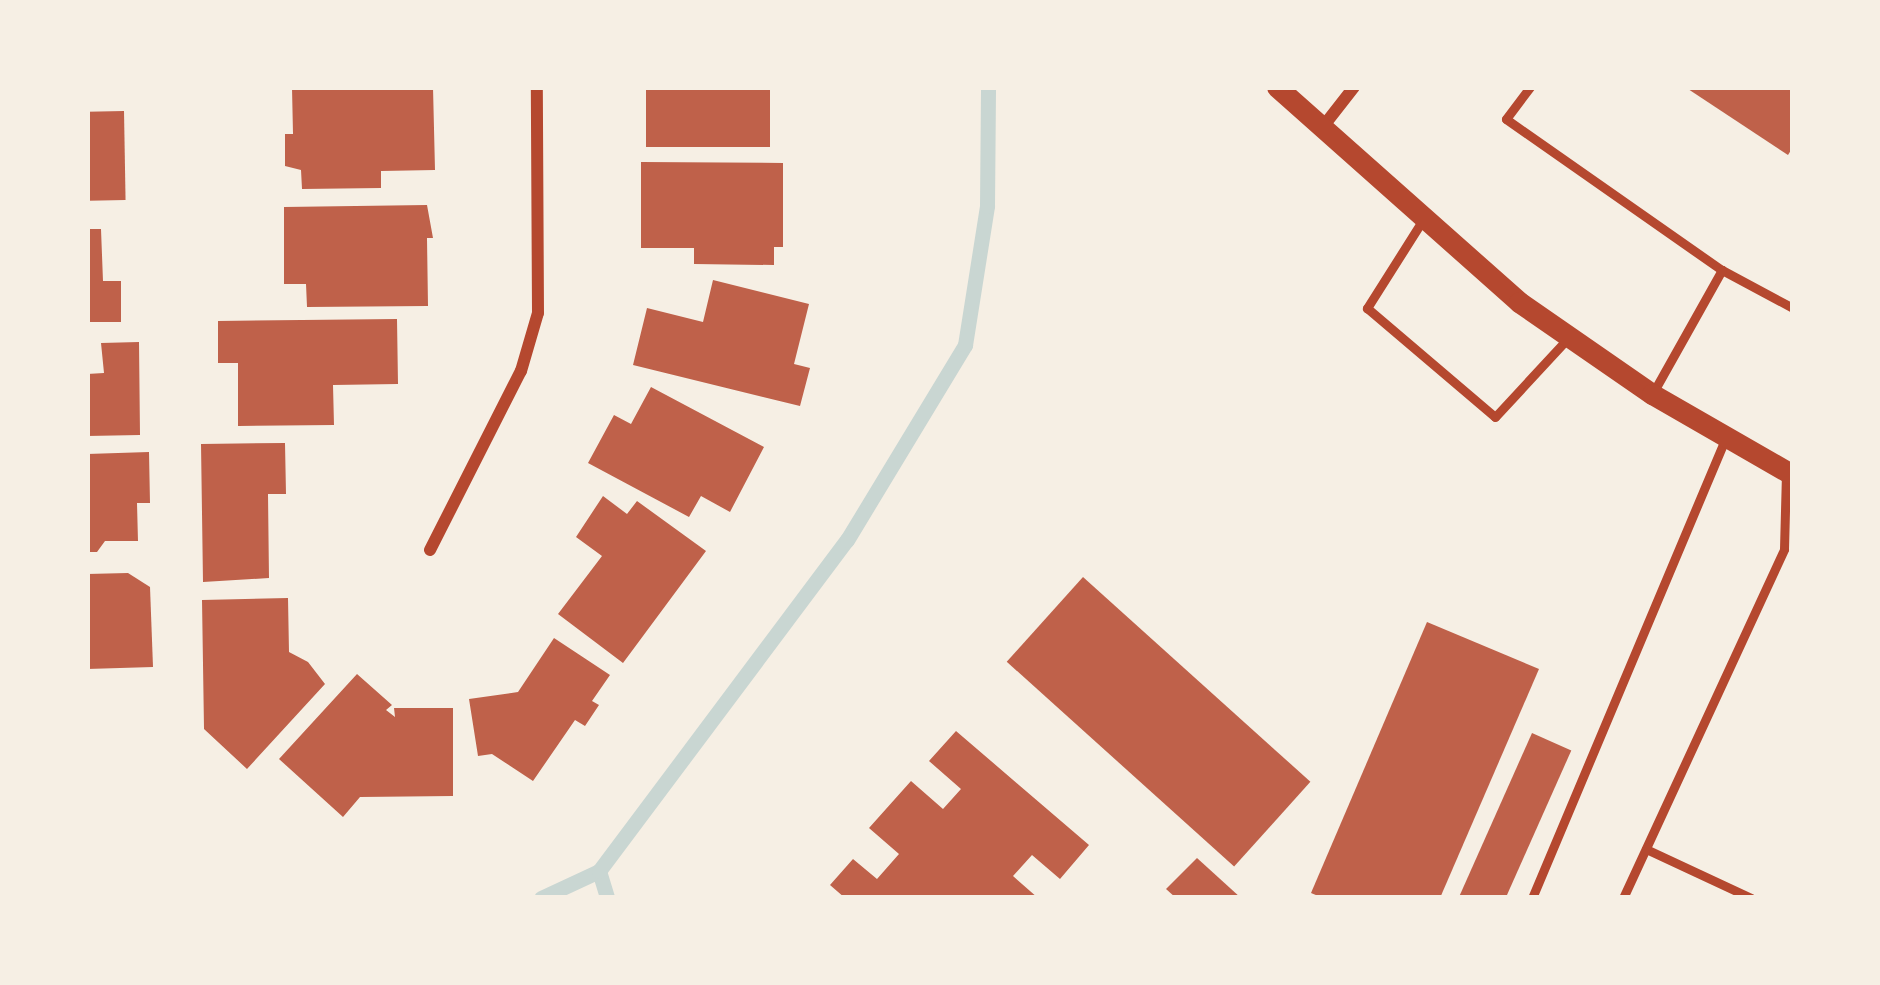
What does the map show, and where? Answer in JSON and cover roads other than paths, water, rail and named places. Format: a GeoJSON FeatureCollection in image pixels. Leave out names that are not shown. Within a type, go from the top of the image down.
{"type":"FeatureCollection","features":[{"type":"Feature","properties":{"kind":"street"},"geometry":{"type":"LineString","coordinates":[[430,550],[520,371],[538,313],[537,87]]}},
{"type":"Feature","properties":{"kind":"street"},"geometry":{"type":"LineString","coordinates":[[1277,87],[1519,302],[1652,394],[1789,473]]}},
{"type":"Feature","properties":{"kind":"street"},"geometry":{"type":"LineString","coordinates":[[1322,128],[1354,87]]}},
{"type":"Feature","properties":{"kind":"lane"},"geometry":{"type":"LineString","coordinates":[[1530,87],[1506,118],[1722,270],[1793,308]]}},
{"type":"Feature","properties":{"kind":"lane"},"geometry":{"type":"LineString","coordinates":[[1424,218],[1367,308],[1495,417],[1569,337]]}},
{"type":"Feature","properties":{"kind":"lane"},"geometry":{"type":"LineString","coordinates":[[1652,394],[1722,270]]}},
{"type":"Feature","properties":{"kind":"lane"},"geometry":{"type":"LineString","coordinates":[[1532,898],[1726,437]]}},
{"type":"Feature","properties":{"kind":"lane"},"geometry":{"type":"LineString","coordinates":[[1623,898],[1784,549],[1789,473]]}},
{"type":"Feature","properties":{"kind":"lane"},"geometry":{"type":"LineString","coordinates":[[1646,849],[1750,898]]}},
{"type":"Feature","properties":{"kind":"waterway"},"geometry":{"type":"LineString","coordinates":[[541,898],[599,871],[847,540],[965,345],[987,206],[988,87]]}},
{"type":"Feature","properties":{"kind":"waterway"},"geometry":{"type":"LineString","coordinates":[[599,871],[607,898]]}}]}
